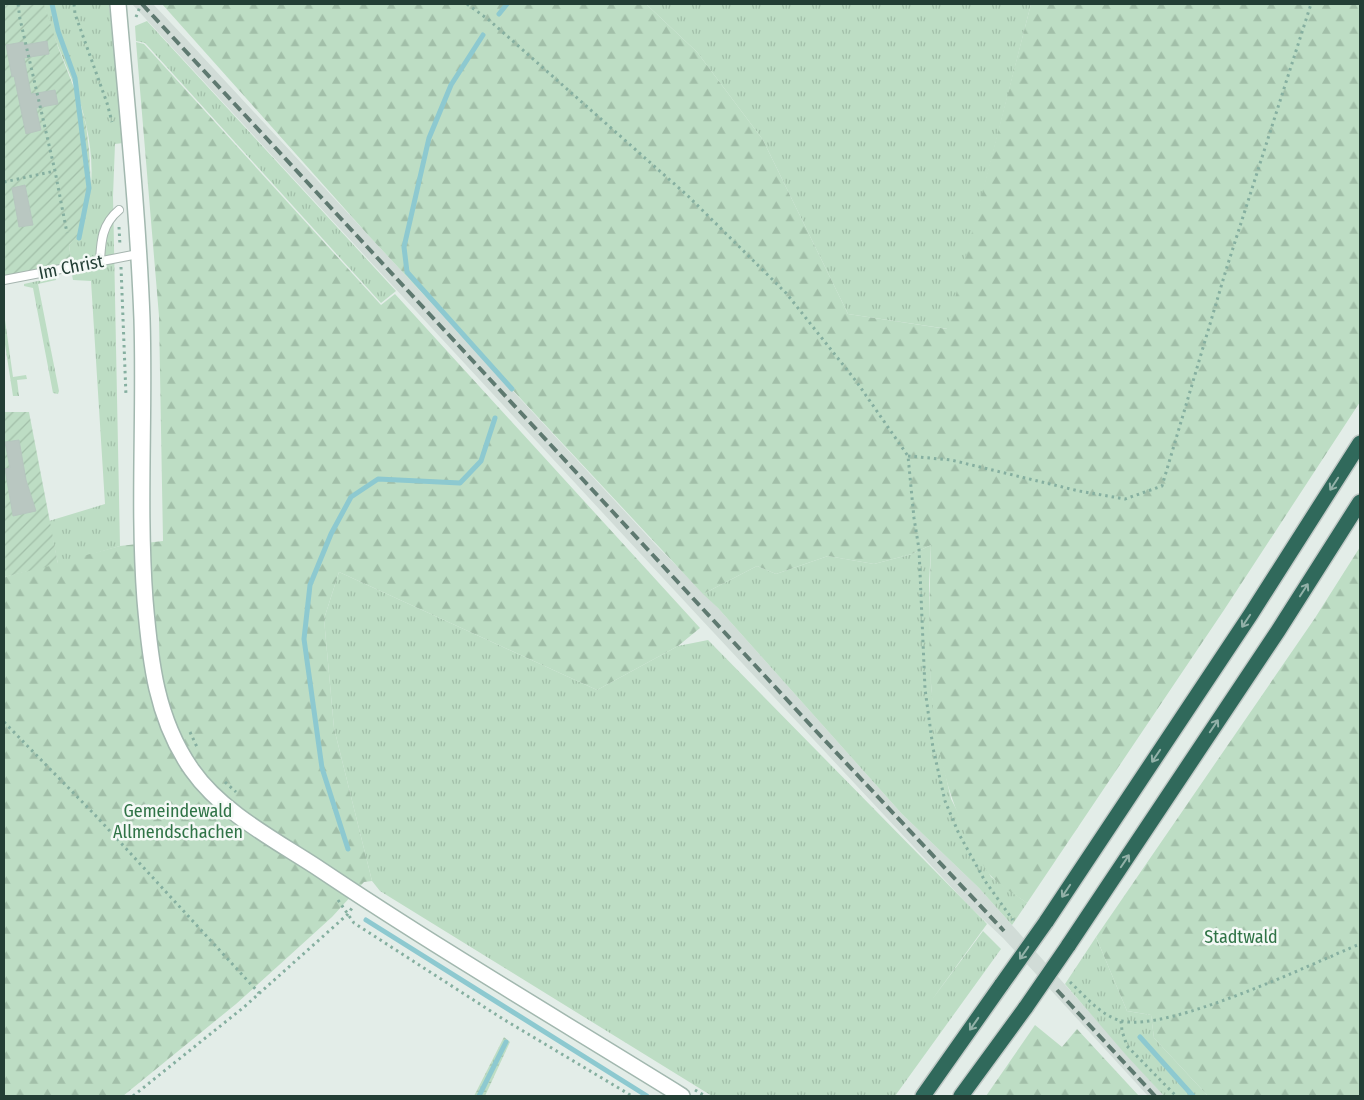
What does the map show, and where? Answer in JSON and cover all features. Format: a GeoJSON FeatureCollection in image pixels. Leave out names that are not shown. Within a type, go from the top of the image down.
{"type":"FeatureCollection","features":[{"type":"Feature","properties":{"kind":"highway"},"geometry":{"type":"LineString","coordinates":[[923,1096],[1046,922],[1251,614],[1360,443]]}},
{"type":"Feature","properties":{"kind":"highway"},"geometry":{"type":"LineString","coordinates":[[961,1096],[1068,946],[1278,630],[1360,502]]}},
{"type":"Feature","properties":{"kind":"main road"},"geometry":{"type":"LineString","coordinates":[[118,4],[138,254],[143,381],[141,541],[149,649],[156,694],[169,730],[191,770],[222,804],[360,896],[682,1096]]}},
{"type":"Feature","properties":{"kind":"lane"},"geometry":{"type":"LineString","coordinates":[[100,261],[101,235],[111,216],[119,210]]}},
{"type":"Feature","properties":{"kind":"lane","name":"Im Christ"},"geometry":{"type":"LineString","coordinates":[[4,280],[138,254]]}},
{"type":"Feature","properties":{"kind":"path"},"geometry":{"type":"LineString","coordinates":[[18,4],[67,233]]}},
{"type":"Feature","properties":{"kind":"path"},"geometry":{"type":"LineString","coordinates":[[133,25],[141,4]]}},
{"type":"Feature","properties":{"kind":"path"},"geometry":{"type":"LineString","coordinates":[[467,4],[490,20],[688,196],[786,293],[856,381],[908,456],[919,549],[925,689],[933,748],[945,801],[959,834],[985,881],[1013,920]]}},
{"type":"Feature","properties":{"kind":"path"},"geometry":{"type":"LineString","coordinates":[[908,456],[951,460],[1079,491],[1125,499],[1162,486],[1226,270],[1311,4]]}},
{"type":"Feature","properties":{"kind":"path"},"geometry":{"type":"LineString","coordinates":[[4,182],[55,171]]}},
{"type":"Feature","properties":{"kind":"path"},"geometry":{"type":"LineString","coordinates":[[4,722],[97,816],[259,993]]}},
{"type":"Feature","properties":{"kind":"path"},"geometry":{"type":"LineString","coordinates":[[186,724],[198,749]]}},
{"type":"Feature","properties":{"kind":"path"},"geometry":{"type":"LineString","coordinates":[[220,778],[242,797]]}},
{"type":"Feature","properties":{"kind":"path"},"geometry":{"type":"LineString","coordinates":[[133,1096],[259,993],[348,914],[354,923],[495,1013],[632,1096]]}},
{"type":"Feature","properties":{"kind":"path"},"geometry":{"type":"LineString","coordinates":[[1070,982],[1100,1010],[1121,1021],[1138,1023],[1177,1016],[1239,994],[1360,944]]}},
{"type":"Feature","properties":{"kind":"path"},"geometry":{"type":"LineString","coordinates":[[1121,1021],[1122,1032],[1127,1046],[1176,1096]]}},
{"type":"Feature","properties":{"kind":"shaded area"},"geometry":{"type":"Polygon","coordinates":[[[132,4],[153,4],[189,42],[655,544],[718,608],[902,814],[979,888],[1164,1096],[1148,1096],[1003,938],[970,907],[700,618],[132,4]]]}},
{"type":"Feature","properties":{"kind":"green space"},"geometry":{"type":"Polygon","coordinates":[[[4,4],[44,4],[58,47],[80,103],[86,125],[91,186],[78,235],[69,245],[72,266],[4,280],[4,4]]]}},
{"type":"Feature","properties":{"kind":"green space"},"geometry":{"type":"Polygon","coordinates":[[[44,4],[109,4],[123,143],[115,144],[113,196],[120,546],[58,564],[49,521],[105,504],[91,281],[73,280],[72,275],[91,271],[91,263],[72,266],[69,245],[79,229],[90,192],[92,172],[90,145],[81,105],[53,33],[44,4]]]}},
{"type":"Feature","properties":{"kind":"green space"},"geometry":{"type":"Polygon","coordinates":[[[162,4],[646,4],[697,52],[763,140],[848,314],[947,329],[1031,4],[1360,4],[1360,402],[1224,610],[1027,903],[997,882],[985,868],[958,814],[946,778],[937,740],[932,701],[929,622],[931,545],[912,554],[874,564],[828,556],[776,574],[757,566],[703,594],[369,236],[162,4]]]}},
{"type":"Feature","properties":{"kind":"green space"},"geometry":{"type":"Polygon","coordinates":[[[646,4],[1031,4],[948,329],[848,314],[763,140],[697,52],[646,4]]]}},
{"type":"Feature","properties":{"kind":"green space"},"geometry":{"type":"Polygon","coordinates":[[[147,21],[396,291],[381,303],[145,43],[136,41],[135,26],[147,21]]]}},
{"type":"Feature","properties":{"kind":"green space","name":"Gemeindewald Allmendschachen"},"geometry":{"type":"Polygon","coordinates":[[[136,42],[144,44],[381,305],[395,294],[700,628],[678,646],[597,690],[339,572],[324,619],[334,728],[372,881],[364,882],[332,917],[236,1004],[123,1096],[4,1096],[4,577],[120,546],[163,541],[159,316],[136,42]]]}},
{"type":"Feature","properties":{"kind":"green space"},"geometry":{"type":"Polygon","coordinates":[[[56,277],[56,280],[38,284],[59,391],[58,394],[53,393],[33,288],[24,286],[24,284],[56,277]]]}},
{"type":"Feature","properties":{"kind":"green space"},"geometry":{"type":"Polygon","coordinates":[[[4,313],[13,377],[26,375],[27,379],[17,380],[19,396],[13,396],[4,338],[4,313]]]}},
{"type":"Feature","properties":{"kind":"green space"},"geometry":{"type":"Polygon","coordinates":[[[4,412],[29,412],[58,564],[4,577],[4,412]]]}},
{"type":"Feature","properties":{"kind":"green space"},"geometry":{"type":"Polygon","coordinates":[[[931,545],[929,585],[931,686],[939,746],[951,799],[991,877],[1027,903],[1012,925],[979,888],[902,814],[718,608],[703,594],[757,566],[776,574],[828,556],[874,564],[912,554],[931,545]]]}},
{"type":"Feature","properties":{"kind":"green space","name":"Stadtwald"},"geometry":{"type":"Polygon","coordinates":[[[1360,547],[1360,1096],[1208,1096],[1154,1038],[1151,1015],[1127,1011],[1096,937],[1315,618],[1360,547]]]}},
{"type":"Feature","properties":{"kind":"green space"},"geometry":{"type":"Polygon","coordinates":[[[339,572],[597,690],[678,646],[708,640],[987,924],[931,1001],[983,931],[1001,949],[895,1096],[712,1096],[380,891],[372,881],[334,728],[324,619],[339,572]]]}},
{"type":"Feature","properties":{"kind":"green space"},"geometry":{"type":"Polygon","coordinates":[[[1096,937],[1127,1011],[1151,1015],[1154,1038],[1208,1096],[1164,1096],[1065,984],[1096,937]]]}},
{"type":"Feature","properties":{"kind":"green space"},"geometry":{"type":"Polygon","coordinates":[[[1035,1025],[1062,1047],[1077,1029],[1139,1096],[986,1096],[1035,1025]]]}},
{"type":"Feature","properties":{"kind":"green space"},"geometry":{"type":"Polygon","coordinates":[[[504,1037],[510,1042],[485,1096],[474,1096],[504,1037]]]}},
{"type":"Feature","properties":{"kind":"building"},"geometry":{"type":"Polygon","coordinates":[[[47,41],[49,54],[24,58],[31,94],[55,90],[58,104],[36,108],[41,130],[26,134],[6,45],[23,42],[24,45],[47,41]]]}},
{"type":"Feature","properties":{"kind":"building"},"geometry":{"type":"Polygon","coordinates":[[[25,185],[33,225],[19,227],[12,188],[25,185]]]}},
{"type":"Feature","properties":{"kind":"building"},"geometry":{"type":"Polygon","coordinates":[[[19,440],[26,480],[36,511],[13,516],[5,469],[10,468],[5,442],[19,440]]]}},
{"type":"Feature","properties":{"kind":"waterway"},"geometry":{"type":"LineString","coordinates":[[52,4],[58,31],[75,78],[89,188],[79,238]]}},
{"type":"Feature","properties":{"kind":"waterway"},"geometry":{"type":"LineString","coordinates":[[499,14],[507,4]]}},
{"type":"Feature","properties":{"kind":"waterway"},"geometry":{"type":"LineString","coordinates":[[483,35],[451,85],[429,138],[404,247],[407,272],[512,389]]}},
{"type":"Feature","properties":{"kind":"waterway"},"geometry":{"type":"LineString","coordinates":[[348,849],[322,768],[304,639],[310,585],[331,534],[351,497],[378,479],[460,483],[481,461],[495,418]]}},
{"type":"Feature","properties":{"kind":"waterway"},"geometry":{"type":"LineString","coordinates":[[366,920],[647,1096]]}},
{"type":"Feature","properties":{"kind":"waterway"},"geometry":{"type":"LineString","coordinates":[[1140,1037],[1193,1096]]}},
{"type":"Feature","properties":{"kind":"waterway"},"geometry":{"type":"LineString","coordinates":[[479,1096],[506,1042]]}},
{"type":"Feature","properties":{"kind":"railway"},"geometry":{"type":"LineString","coordinates":[[142,4],[1004,931]]}},
{"type":"Feature","properties":{"kind":"railway"},"geometry":{"type":"LineString","coordinates":[[1057,990],[1155,1096]]}}]}
